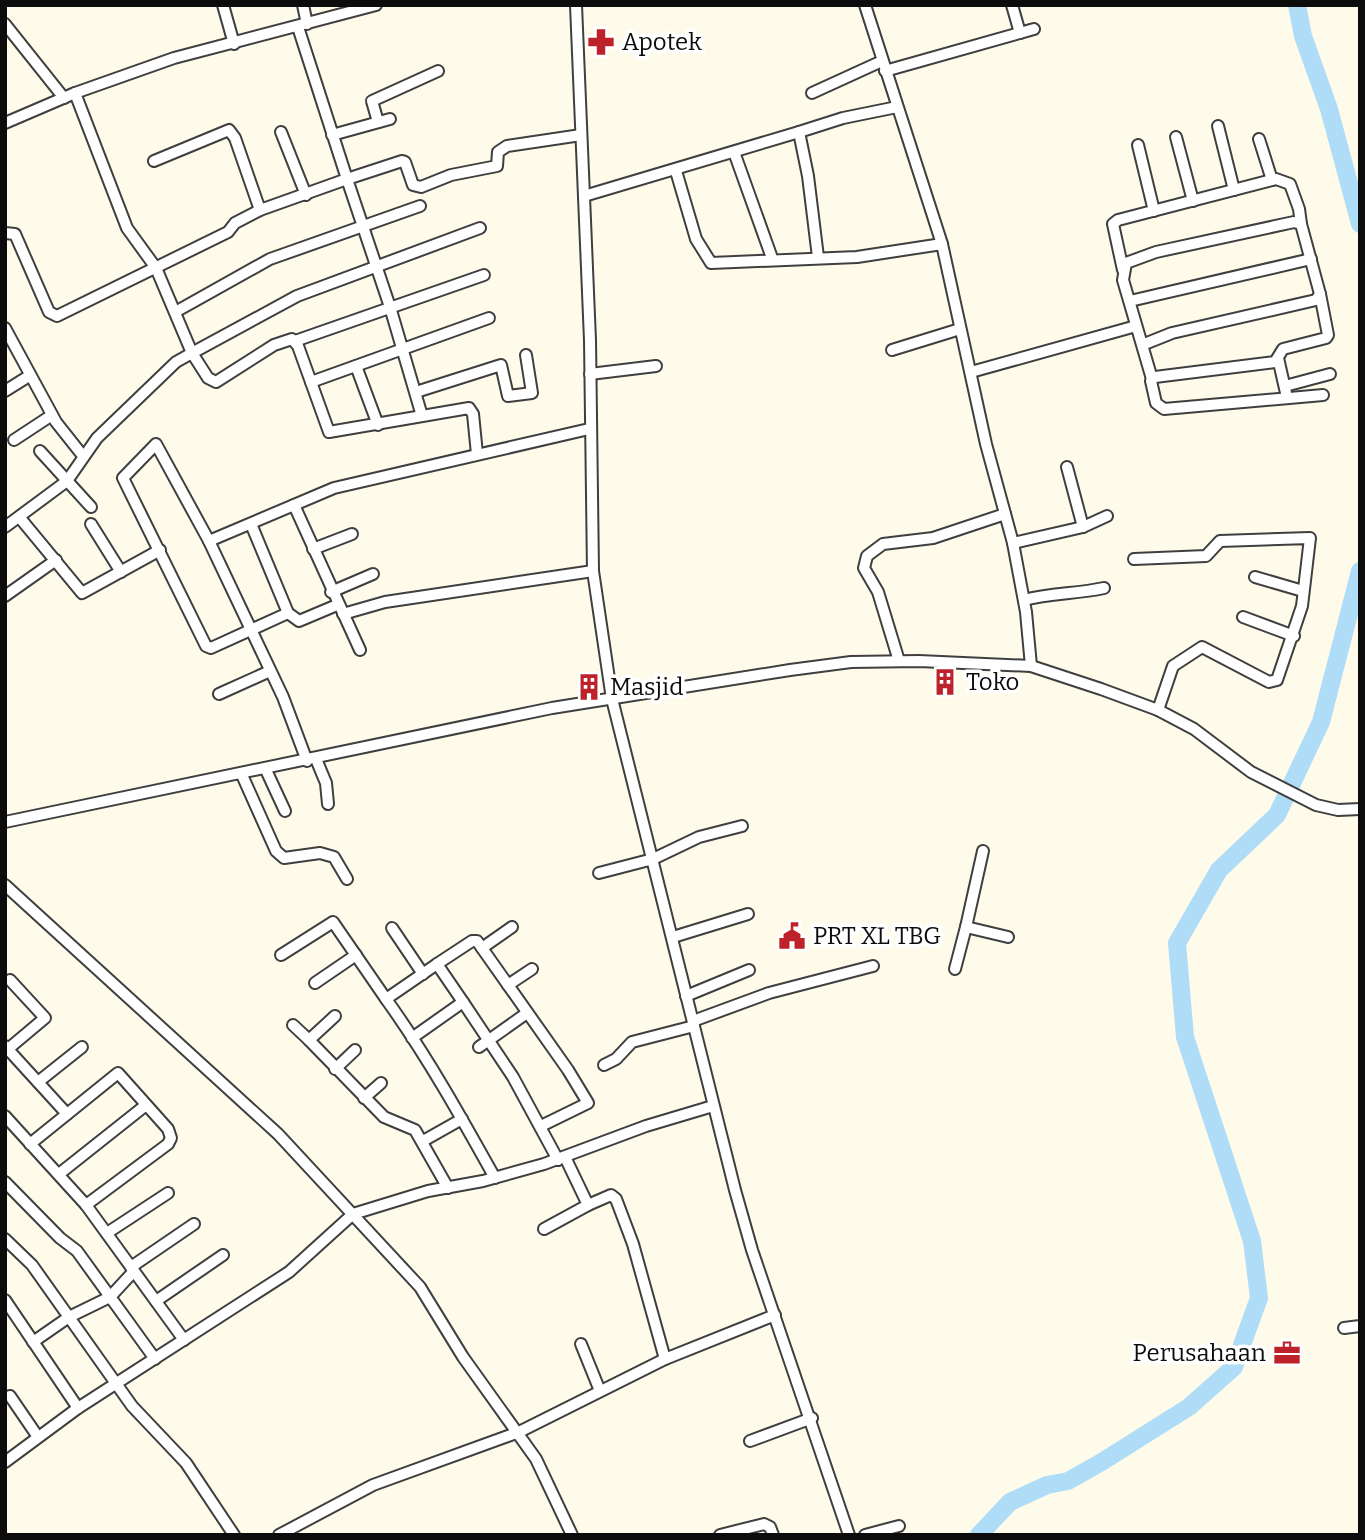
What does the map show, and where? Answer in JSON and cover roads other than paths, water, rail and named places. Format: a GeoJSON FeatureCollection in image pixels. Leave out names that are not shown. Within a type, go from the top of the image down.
{"type":"FeatureCollection","features":[{"type":"Feature","properties":{"kind":"street"},"geometry":{"type":"LineString","coordinates":[[223,5],[234,44]]}},
{"type":"Feature","properties":{"kind":"street"},"geometry":{"type":"LineString","coordinates":[[303,5],[303,26],[332,135],[364,225],[422,416]]}},
{"type":"Feature","properties":{"kind":"street"},"geometry":{"type":"LineString","coordinates":[[5,123],[69,95],[174,58],[303,26],[349,9],[376,5]]}},
{"type":"Feature","properties":{"kind":"street"},"geometry":{"type":"LineString","coordinates":[[576,5],[590,374],[593,570],[612,699],[713,1106],[752,1250],[812,1418],[849,1535]]}},
{"type":"Feature","properties":{"kind":"street"},"geometry":{"type":"LineString","coordinates":[[865,5],[942,244],[960,329],[1013,543],[1024,600],[1031,666]]}},
{"type":"Feature","properties":{"kind":"street"},"geometry":{"type":"LineString","coordinates":[[1012,5],[1020,33]]}},
{"type":"Feature","properties":{"kind":"street"},"geometry":{"type":"LineString","coordinates":[[5,24],[69,95],[127,228],[156,268],[177,311],[192,353],[208,378],[216,383],[284,339],[295,341],[484,275]]}},
{"type":"Feature","properties":{"kind":"street"},"geometry":{"type":"LineString","coordinates":[[812,93],[884,66],[1034,29]]}},
{"type":"Feature","properties":{"kind":"street"},"geometry":{"type":"LineString","coordinates":[[378,122],[372,101],[438,71]]}},
{"type":"Feature","properties":{"kind":"street"},"geometry":{"type":"LineString","coordinates":[[584,196],[676,171],[843,118],[897,107]]}},
{"type":"Feature","properties":{"kind":"street"},"geometry":{"type":"LineString","coordinates":[[332,135],[390,118]]}},
{"type":"Feature","properties":{"kind":"street"},"geometry":{"type":"LineString","coordinates":[[1218,126],[1234,190]]}},
{"type":"Feature","properties":{"kind":"street"},"geometry":{"type":"LineString","coordinates":[[154,161],[229,131],[235,138],[260,210]]}},
{"type":"Feature","properties":{"kind":"street"},"geometry":{"type":"LineString","coordinates":[[281,132],[306,195]]}},
{"type":"Feature","properties":{"kind":"street"},"geometry":{"type":"LineString","coordinates":[[799,132],[812,202],[818,257]]}},
{"type":"Feature","properties":{"kind":"street"},"geometry":{"type":"LineString","coordinates":[[5,233],[12,232],[18,239],[52,315],[57,316],[228,232],[235,223],[260,210],[347,179],[402,161],[405,162],[413,185],[421,187],[451,175],[497,166],[498,152],[507,146],[581,135]]}},
{"type":"Feature","properties":{"kind":"street"},"geometry":{"type":"LineString","coordinates":[[1177,137],[1193,201]]}},
{"type":"Feature","properties":{"kind":"street"},"geometry":{"type":"LineString","coordinates":[[1259,139],[1272,180]]}},
{"type":"Feature","properties":{"kind":"street"},"geometry":{"type":"LineString","coordinates":[[1138,145],[1154,211]]}},
{"type":"Feature","properties":{"kind":"street"},"geometry":{"type":"LineString","coordinates":[[734,152],[772,258]]}},
{"type":"Feature","properties":{"kind":"street"},"geometry":{"type":"LineString","coordinates":[[676,171],[696,239],[711,263],[772,258],[857,257],[942,244]]}},
{"type":"Feature","properties":{"kind":"street"},"geometry":{"type":"LineString","coordinates":[[1152,379],[1275,362],[1283,349],[1327,336],[1320,294],[1299,209],[1290,184],[1272,180],[1113,224],[1130,301],[1156,403],[1164,409],[1323,395]]}},
{"type":"Feature","properties":{"kind":"street"},"geometry":{"type":"LineString","coordinates":[[177,311],[271,259],[420,205]]}},
{"type":"Feature","properties":{"kind":"street"},"geometry":{"type":"LineString","coordinates":[[1123,270],[1131,259],[1156,252],[1294,222],[1301,224]]}},
{"type":"Feature","properties":{"kind":"street"},"geometry":{"type":"LineString","coordinates":[[5,527],[67,481],[77,470],[83,456],[142,393],[176,362],[297,296],[481,229]]}},
{"type":"Feature","properties":{"kind":"street"},"geometry":{"type":"LineString","coordinates":[[1130,301],[1311,259]]}},
{"type":"Feature","properties":{"kind":"street"},"geometry":{"type":"LineString","coordinates":[[1142,345],[1172,333],[1316,300],[1320,294]]}},
{"type":"Feature","properties":{"kind":"street"},"geometry":{"type":"LineString","coordinates":[[311,382],[489,318]]}},
{"type":"Feature","properties":{"kind":"street"},"geometry":{"type":"LineString","coordinates":[[971,372],[1136,326]]}},
{"type":"Feature","properties":{"kind":"street"},"geometry":{"type":"LineString","coordinates":[[5,328],[52,415],[83,456]]}},
{"type":"Feature","properties":{"kind":"street"},"geometry":{"type":"LineString","coordinates":[[892,350],[960,329]]}},
{"type":"Feature","properties":{"kind":"street"},"geometry":{"type":"LineString","coordinates":[[295,341],[329,432],[469,408],[473,414],[477,454]]}},
{"type":"Feature","properties":{"kind":"street"},"geometry":{"type":"LineString","coordinates":[[5,360],[18,353]]}},
{"type":"Feature","properties":{"kind":"street"},"geometry":{"type":"LineString","coordinates":[[415,392],[501,365],[508,396],[532,393],[526,355]]}},
{"type":"Feature","properties":{"kind":"street"},"geometry":{"type":"LineString","coordinates":[[1278,358],[1288,399]]}},
{"type":"Feature","properties":{"kind":"street"},"geometry":{"type":"LineString","coordinates":[[356,366],[378,425]]}},
{"type":"Feature","properties":{"kind":"street"},"geometry":{"type":"LineString","coordinates":[[590,374],[656,366]]}},
{"type":"Feature","properties":{"kind":"street"},"geometry":{"type":"LineString","coordinates":[[1285,386],[1330,374]]}},
{"type":"Feature","properties":{"kind":"street"},"geometry":{"type":"LineString","coordinates":[[5,391],[29,376]]}},
{"type":"Feature","properties":{"kind":"street"},"geometry":{"type":"LineString","coordinates":[[14,439],[52,415]]}},
{"type":"Feature","properties":{"kind":"street"},"geometry":{"type":"LineString","coordinates":[[209,541],[334,488],[589,429]]}},
{"type":"Feature","properties":{"kind":"street"},"geometry":{"type":"LineString","coordinates":[[288,613],[251,631],[211,648],[206,646],[123,478],[156,444],[209,541],[251,631],[270,671],[311,760],[326,783],[328,804]]}},
{"type":"Feature","properties":{"kind":"street"},"geometry":{"type":"LineString","coordinates":[[40,450],[91,507]]}},
{"type":"Feature","properties":{"kind":"street"},"geometry":{"type":"LineString","coordinates":[[1067,467],[1083,527]]}},
{"type":"Feature","properties":{"kind":"street"},"geometry":{"type":"LineString","coordinates":[[294,505],[331,592],[360,650]]}},
{"type":"Feature","properties":{"kind":"street"},"geometry":{"type":"LineString","coordinates":[[899,661],[878,592],[864,568],[867,556],[883,544],[933,538],[1005,513]]}},
{"type":"Feature","properties":{"kind":"street"},"geometry":{"type":"LineString","coordinates":[[1013,543],[1083,527],[1107,516]]}},
{"type":"Feature","properties":{"kind":"street"},"geometry":{"type":"LineString","coordinates":[[20,518],[82,593],[160,550]]}},
{"type":"Feature","properties":{"kind":"street"},"geometry":{"type":"LineString","coordinates":[[91,524],[121,572]]}},
{"type":"Feature","properties":{"kind":"street"},"geometry":{"type":"LineString","coordinates":[[251,524],[288,613],[299,621],[385,602],[593,570]]}},
{"type":"Feature","properties":{"kind":"street"},"geometry":{"type":"LineString","coordinates":[[313,549],[352,534]]}},
{"type":"Feature","properties":{"kind":"street"},"geometry":{"type":"LineString","coordinates":[[1134,559],[1206,556],[1220,541],[1310,538],[1294,636],[1277,680],[1269,682],[1202,647],[1173,666],[1158,710]]}},
{"type":"Feature","properties":{"kind":"street"},"geometry":{"type":"LineString","coordinates":[[5,596],[56,560]]}},
{"type":"Feature","properties":{"kind":"street"},"geometry":{"type":"LineString","coordinates":[[331,592],[373,574]]}},
{"type":"Feature","properties":{"kind":"street"},"geometry":{"type":"LineString","coordinates":[[1255,577],[1303,591]]}},
{"type":"Feature","properties":{"kind":"street"},"geometry":{"type":"LineString","coordinates":[[1024,600],[1056,592],[1071,595],[1104,588]]}},
{"type":"Feature","properties":{"kind":"street"},"geometry":{"type":"LineString","coordinates":[[1243,617],[1294,636]]}},
{"type":"Feature","properties":{"kind":"street"},"geometry":{"type":"LineString","coordinates":[[5,822],[267,770],[472,723],[790,670],[852,662],[899,661],[1031,666],[1158,710],[1205,735],[1251,772],[1316,805],[1338,810],[1360,809]]}},
{"type":"Feature","properties":{"kind":"street"},"geometry":{"type":"LineString","coordinates":[[219,694],[270,671]]}},
{"type":"Feature","properties":{"kind":"street"},"geometry":{"type":"LineString","coordinates":[[267,770],[285,811]]}},
{"type":"Feature","properties":{"kind":"street"},"geometry":{"type":"LineString","coordinates":[[242,775],[276,851],[284,858],[320,853],[334,857],[347,879]]}},
{"type":"Feature","properties":{"kind":"street"},"geometry":{"type":"LineString","coordinates":[[599,873],[653,859],[699,837],[742,825]]}},
{"type":"Feature","properties":{"kind":"street"},"geometry":{"type":"LineString","coordinates":[[955,970],[983,851]]}},
{"type":"Feature","properties":{"kind":"street"},"geometry":{"type":"LineString","coordinates":[[7,890],[142,1013],[233,1091],[311,1167],[420,1287],[463,1357],[536,1459],[572,1535]]}},
{"type":"Feature","properties":{"kind":"street"},"geometry":{"type":"LineString","coordinates":[[673,937],[748,914]]}},
{"type":"Feature","properties":{"kind":"street"},"geometry":{"type":"LineString","coordinates":[[281,955],[332,922],[412,1038],[495,1178]]}},
{"type":"Feature","properties":{"kind":"street"},"geometry":{"type":"LineString","coordinates":[[482,948],[512,927]]}},
{"type":"Feature","properties":{"kind":"street"},"geometry":{"type":"LineString","coordinates":[[966,927],[1008,937]]}},
{"type":"Feature","properties":{"kind":"street"},"geometry":{"type":"LineString","coordinates":[[392,928],[423,974]]}},
{"type":"Feature","properties":{"kind":"street"},"geometry":{"type":"LineString","coordinates":[[386,999],[472,941],[482,948],[588,1103],[541,1126]]}},
{"type":"Feature","properties":{"kind":"street"},"geometry":{"type":"LineString","coordinates":[[315,983],[356,955]]}},
{"type":"Feature","properties":{"kind":"street"},"geometry":{"type":"LineString","coordinates":[[438,964],[490,1040],[588,1205]]}},
{"type":"Feature","properties":{"kind":"street"},"geometry":{"type":"LineString","coordinates":[[604,1065],[616,1059],[632,1042],[693,1024],[769,993],[873,966]]}},
{"type":"Feature","properties":{"kind":"street"},"geometry":{"type":"LineString","coordinates":[[508,985],[531,969]]}},
{"type":"Feature","properties":{"kind":"street"},"geometry":{"type":"LineString","coordinates":[[686,996],[749,971]]}},
{"type":"Feature","properties":{"kind":"street"},"geometry":{"type":"LineString","coordinates":[[10,980],[45,1018],[6,1047],[67,1114]]}},
{"type":"Feature","properties":{"kind":"street"},"geometry":{"type":"LineString","coordinates":[[412,1038],[463,1002]]}},
{"type":"Feature","properties":{"kind":"street"},"geometry":{"type":"LineString","coordinates":[[479,1047],[527,1013]]}},
{"type":"Feature","properties":{"kind":"street"},"geometry":{"type":"LineString","coordinates":[[309,1040],[335,1016]]}},
{"type":"Feature","properties":{"kind":"street"},"geometry":{"type":"LineString","coordinates":[[293,1025],[391,1122],[412,1127],[423,1140],[448,1188]]}},
{"type":"Feature","properties":{"kind":"street"},"geometry":{"type":"LineString","coordinates":[[38,1082],[82,1047]]}},
{"type":"Feature","properties":{"kind":"street"},"geometry":{"type":"LineString","coordinates":[[335,1069],[355,1050]]}},
{"type":"Feature","properties":{"kind":"street"},"geometry":{"type":"LineString","coordinates":[[30,1144],[118,1073],[172,1135],[168,1144],[86,1205]]}},
{"type":"Feature","properties":{"kind":"street"},"geometry":{"type":"LineString","coordinates":[[364,1097],[381,1083]]}},
{"type":"Feature","properties":{"kind":"street"},"geometry":{"type":"LineString","coordinates":[[59,1174],[146,1105]]}},
{"type":"Feature","properties":{"kind":"street"},"geometry":{"type":"LineString","coordinates":[[5,1460],[78,1408],[289,1272],[353,1214],[495,1178],[557,1153],[713,1106]]}},
{"type":"Feature","properties":{"kind":"street"},"geometry":{"type":"LineString","coordinates":[[5,1116],[86,1205],[184,1340]]}},
{"type":"Feature","properties":{"kind":"street"},"geometry":{"type":"LineString","coordinates":[[423,1140],[462,1119]]}},
{"type":"Feature","properties":{"kind":"street"},"geometry":{"type":"LineString","coordinates":[[5,1182],[60,1238],[77,1251],[155,1359]]}},
{"type":"Feature","properties":{"kind":"street"},"geometry":{"type":"LineString","coordinates":[[107,1233],[168,1195]]}},
{"type":"Feature","properties":{"kind":"street"},"geometry":{"type":"LineString","coordinates":[[544,1229],[611,1195],[616,1199],[633,1244],[665,1359]]}},
{"type":"Feature","properties":{"kind":"street"},"geometry":{"type":"LineString","coordinates":[[33,1342],[108,1295],[133,1269],[192,1227]]}},
{"type":"Feature","properties":{"kind":"street"},"geometry":{"type":"LineString","coordinates":[[5,1239],[32,1265],[149,1426],[186,1463],[234,1535]]}},
{"type":"Feature","properties":{"kind":"street"},"geometry":{"type":"LineString","coordinates":[[156,1301],[222,1258]]}},
{"type":"Feature","properties":{"kind":"street"},"geometry":{"type":"LineString","coordinates":[[5,1300],[78,1408]]}},
{"type":"Feature","properties":{"kind":"street"},"geometry":{"type":"LineString","coordinates":[[279,1535],[373,1485],[519,1432],[665,1359],[775,1315]]}},
{"type":"Feature","properties":{"kind":"street"},"geometry":{"type":"LineString","coordinates":[[1344,1328],[1360,1326]]}},
{"type":"Feature","properties":{"kind":"street"},"geometry":{"type":"LineString","coordinates":[[581,1344],[600,1391]]}},
{"type":"Feature","properties":{"kind":"street"},"geometry":{"type":"LineString","coordinates":[[10,1396],[38,1437]]}},
{"type":"Feature","properties":{"kind":"street"},"geometry":{"type":"LineString","coordinates":[[5,1460],[78,1408]]}},
{"type":"Feature","properties":{"kind":"street"},"geometry":{"type":"LineString","coordinates":[[750,1441],[812,1418]]}},
{"type":"Feature","properties":{"kind":"street"},"geometry":{"type":"LineString","coordinates":[[720,1535],[764,1524],[770,1527],[774,1535]]}},
{"type":"Feature","properties":{"kind":"street"},"geometry":{"type":"LineString","coordinates":[[865,1535],[899,1526]]}},
{"type":"Feature","properties":{"kind":"waterway"},"geometry":{"type":"LineString","coordinates":[[1297,5],[1303,36],[1329,109],[1360,224]]}},
{"type":"Feature","properties":{"kind":"waterway"},"geometry":{"type":"LineString","coordinates":[[979,1535],[1010,1502],[1047,1485],[1068,1481],[1100,1463],[1189,1407],[1234,1367],[1259,1298],[1252,1241],[1185,1037],[1177,943],[1219,870],[1277,815],[1321,722],[1360,571]]}},
{"type":"Feature","properties":{"kind":"place","name":"Apotek"},"geometry":{"type":"Point","coordinates":[601,42]}},
{"type":"Feature","properties":{"kind":"place","name":"Toko"},"geometry":{"type":"Point","coordinates":[945,682]}},
{"type":"Feature","properties":{"kind":"place","name":"Masjid"},"geometry":{"type":"Point","coordinates":[589,687]}},
{"type":"Feature","properties":{"kind":"place","name":"PRT XL TBG"},"geometry":{"type":"Point","coordinates":[792,936]}},
{"type":"Feature","properties":{"kind":"place","name":"Perusahaan"},"geometry":{"type":"Point","coordinates":[1287,1353]}}]}
